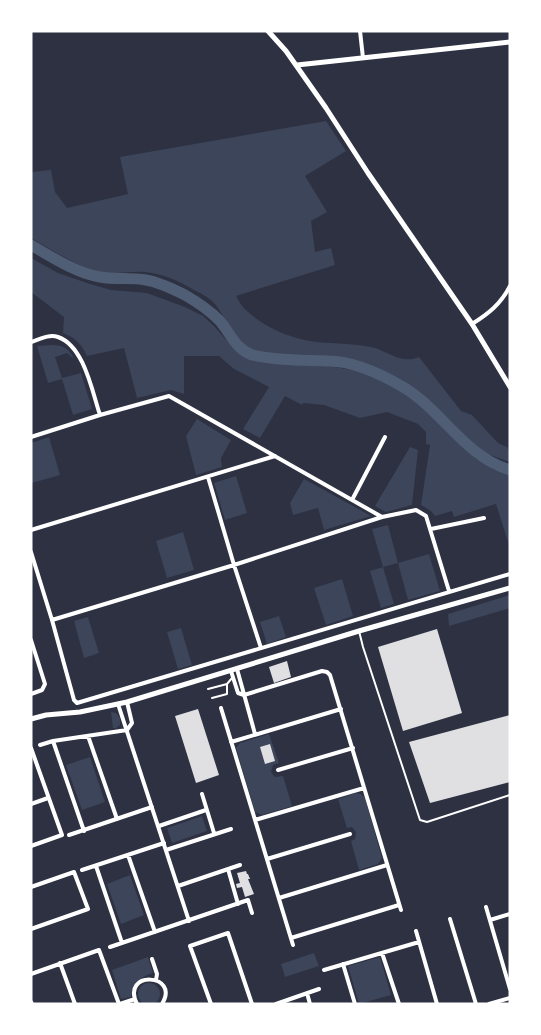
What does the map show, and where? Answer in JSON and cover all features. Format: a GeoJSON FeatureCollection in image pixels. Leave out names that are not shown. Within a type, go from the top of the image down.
{"type":"FeatureCollection","features":[{"type":"Feature","properties":{"kind":"main road"},"geometry":{"type":"LineString","coordinates":[[268,31],[297,65],[472,324],[510,387]]}},
{"type":"Feature","properties":{"kind":"main road"},"geometry":{"type":"LineString","coordinates":[[297,65],[510,42]]}},
{"type":"Feature","properties":{"kind":"main road"},"geometry":{"type":"LineString","coordinates":[[31,719],[46,715],[80,712],[127,702],[360,631],[510,588]]}},
{"type":"Feature","properties":{"kind":"street"},"geometry":{"type":"LineString","coordinates":[[360,31],[363,58]]}},
{"type":"Feature","properties":{"kind":"street"},"geometry":{"type":"LineString","coordinates":[[472,324],[495,307],[504,297],[510,286]]}},
{"type":"Feature","properties":{"kind":"street"},"geometry":{"type":"LineString","coordinates":[[31,342],[52,336],[58,337],[69,344],[80,356],[100,414]]}},
{"type":"Feature","properties":{"kind":"street"},"geometry":{"type":"LineString","coordinates":[[31,437],[100,414],[169,396],[382,517]]}},
{"type":"Feature","properties":{"kind":"street"},"geometry":{"type":"LineString","coordinates":[[352,500],[385,436]]}},
{"type":"Feature","properties":{"kind":"street"},"geometry":{"type":"LineString","coordinates":[[31,530],[275,456]]}},
{"type":"Feature","properties":{"kind":"street"},"geometry":{"type":"LineString","coordinates":[[208,477],[261,648]]}},
{"type":"Feature","properties":{"kind":"street"},"geometry":{"type":"LineString","coordinates":[[52,620],[234,565],[382,517],[411,510],[420,511],[426,516],[449,591]]}},
{"type":"Feature","properties":{"kind":"street"},"geometry":{"type":"LineString","coordinates":[[431,529],[484,518]]}},
{"type":"Feature","properties":{"kind":"street"},"geometry":{"type":"LineString","coordinates":[[31,552],[74,700],[77,703],[510,574]]}},
{"type":"Feature","properties":{"kind":"street"},"geometry":{"type":"LineString","coordinates":[[31,640],[33,655],[45,682],[44,688],[31,694]]}},
{"type":"Feature","properties":{"kind":"street"},"geometry":{"type":"LineString","coordinates":[[234,670],[233,677],[238,693],[244,695],[322,671],[330,675],[401,910]]}},
{"type":"Feature","properties":{"kind":"street"},"geometry":{"type":"LineString","coordinates":[[234,670],[244,695],[255,734]]}},
{"type":"Feature","properties":{"kind":"street"},"geometry":{"type":"LineString","coordinates":[[40,745],[54,741],[127,730],[132,724],[127,702]]}},
{"type":"Feature","properties":{"kind":"street"},"geometry":{"type":"LineString","coordinates":[[118,704],[189,921]]}},
{"type":"Feature","properties":{"kind":"street"},"geometry":{"type":"LineString","coordinates":[[220,708],[293,945]]}},
{"type":"Feature","properties":{"kind":"street"},"geometry":{"type":"LineString","coordinates":[[230,742],[341,709]]}},
{"type":"Feature","properties":{"kind":"street"},"geometry":{"type":"LineString","coordinates":[[88,736],[117,819]]}},
{"type":"Feature","properties":{"kind":"street"},"geometry":{"type":"LineString","coordinates":[[54,741],[84,831]]}},
{"type":"Feature","properties":{"kind":"street"},"geometry":{"type":"LineString","coordinates":[[31,748],[62,835],[31,846]]}},
{"type":"Feature","properties":{"kind":"street"},"geometry":{"type":"LineString","coordinates":[[278,770],[352,748]]}},
{"type":"Feature","properties":{"kind":"street"},"geometry":{"type":"LineString","coordinates":[[255,820],[364,788]]}},
{"type":"Feature","properties":{"kind":"street"},"geometry":{"type":"LineString","coordinates":[[202,794],[214,834]]}},
{"type":"Feature","properties":{"kind":"street"},"geometry":{"type":"LineString","coordinates":[[31,804],[48,798]]}},
{"type":"Feature","properties":{"kind":"street"},"geometry":{"type":"LineString","coordinates":[[69,836],[152,807]]}},
{"type":"Feature","properties":{"kind":"street"},"geometry":{"type":"LineString","coordinates":[[159,826],[206,810]]}},
{"type":"Feature","properties":{"kind":"street"},"geometry":{"type":"LineString","coordinates":[[166,850],[231,828]]}},
{"type":"Feature","properties":{"kind":"street"},"geometry":{"type":"LineString","coordinates":[[267,859],[350,834]]}},
{"type":"Feature","properties":{"kind":"street"},"geometry":{"type":"LineString","coordinates":[[82,870],[164,843]]}},
{"type":"Feature","properties":{"kind":"street"},"geometry":{"type":"LineString","coordinates":[[128,855],[155,932]]}},
{"type":"Feature","properties":{"kind":"street"},"geometry":{"type":"LineString","coordinates":[[178,886],[240,865]]}},
{"type":"Feature","properties":{"kind":"street"},"geometry":{"type":"LineString","coordinates":[[279,898],[387,865]]}},
{"type":"Feature","properties":{"kind":"street"},"geometry":{"type":"LineString","coordinates":[[96,866],[122,944]]}},
{"type":"Feature","properties":{"kind":"street"},"geometry":{"type":"LineString","coordinates":[[228,869],[238,904]]}},
{"type":"Feature","properties":{"kind":"street"},"geometry":{"type":"LineString","coordinates":[[31,887],[74,872],[88,909],[31,928]]}},
{"type":"Feature","properties":{"kind":"street"},"geometry":{"type":"LineString","coordinates":[[110,948],[248,900],[252,913]]}},
{"type":"Feature","properties":{"kind":"street"},"geometry":{"type":"LineString","coordinates":[[291,938],[399,905]]}},
{"type":"Feature","properties":{"kind":"street"},"geometry":{"type":"LineString","coordinates":[[486,907],[510,989]]}},
{"type":"Feature","properties":{"kind":"street"},"geometry":{"type":"LineString","coordinates":[[490,920],[510,914]]}},
{"type":"Feature","properties":{"kind":"street"},"geometry":{"type":"LineString","coordinates":[[450,919],[476,1004]]}},
{"type":"Feature","properties":{"kind":"street"},"geometry":{"type":"LineString","coordinates":[[416,930],[437,1003],[431,1004]]}},
{"type":"Feature","properties":{"kind":"street"},"geometry":{"type":"LineString","coordinates":[[210,1004],[190,946],[228,933],[252,1004]]}},
{"type":"Feature","properties":{"kind":"street"},"geometry":{"type":"LineString","coordinates":[[324,970],[419,942]]}},
{"type":"Feature","properties":{"kind":"street"},"geometry":{"type":"LineString","coordinates":[[31,974],[99,950],[119,1004],[135,999]]}},
{"type":"Feature","properties":{"kind":"street"},"geometry":{"type":"LineString","coordinates":[[382,953],[399,1004]]}},
{"type":"Feature","properties":{"kind":"street"},"geometry":{"type":"LineString","coordinates":[[152,959],[157,974],[156,980]]}},
{"type":"Feature","properties":{"kind":"street"},"geometry":{"type":"LineString","coordinates":[[60,963],[75,1004]]}},
{"type":"Feature","properties":{"kind":"street"},"geometry":{"type":"LineString","coordinates":[[344,964],[356,1004]]}},
{"type":"Feature","properties":{"kind":"street"},"geometry":{"type":"LineString","coordinates":[[137,1004],[135,990],[140,982],[149,978],[162,983],[166,992],[163,1004]]}},
{"type":"Feature","properties":{"kind":"street"},"geometry":{"type":"LineString","coordinates":[[276,1004],[319,989]]}},
{"type":"Feature","properties":{"kind":"street"},"geometry":{"type":"LineString","coordinates":[[307,993],[310,1004]]}},
{"type":"Feature","properties":{"kind":"street"},"geometry":{"type":"LineString","coordinates":[[489,1004],[510,998]]}},
{"type":"Feature","properties":{"kind":"lane"},"geometry":{"type":"LineString","coordinates":[[360,631],[363,647],[420,820],[427,822],[510,795]]}},
{"type":"Feature","properties":{"kind":"lane"},"geometry":{"type":"LineString","coordinates":[[208,689],[227,684],[233,677]]}},
{"type":"Feature","properties":{"kind":"lane"},"geometry":{"type":"LineString","coordinates":[[212,698],[227,694],[227,684]]}},
{"type":"Feature","properties":{"kind":"shaded area"},"geometry":{"type":"Polygon","coordinates":[[[326,121],[346,151],[305,176],[327,212],[311,221],[315,252],[331,248],[335,265],[236,296],[244,308],[262,323],[298,338],[317,342],[368,346],[402,359],[419,357],[461,411],[472,415],[498,443],[507,447],[510,451],[510,462],[479,451],[460,431],[454,428],[426,402],[380,372],[363,365],[345,361],[325,358],[277,356],[250,349],[239,341],[217,307],[204,295],[163,276],[150,273],[110,273],[92,270],[83,267],[31,238],[31,172],[51,170],[55,192],[67,208],[128,194],[120,157],[326,121]]]}},
{"type":"Feature","properties":{"kind":"shaded area"},"geometry":{"type":"Polygon","coordinates":[[[31,258],[58,273],[90,284],[111,290],[147,293],[185,307],[203,316],[243,356],[278,364],[328,366],[359,371],[385,381],[412,398],[462,443],[475,458],[494,469],[510,475],[510,548],[496,504],[454,517],[452,511],[435,516],[421,505],[430,445],[426,444],[426,432],[418,424],[387,412],[360,418],[324,405],[303,403],[302,405],[285,396],[260,438],[243,429],[269,387],[234,369],[219,356],[184,356],[184,394],[171,390],[137,398],[124,348],[87,356],[78,342],[63,333],[64,317],[31,292],[31,258]]]}},
{"type":"Feature","properties":{"kind":"shaded area"},"geometry":{"type":"Polygon","coordinates":[[[52,345],[65,348],[72,355],[74,359],[67,353],[55,357],[62,378],[81,373],[92,409],[73,415],[62,379],[48,383],[37,346],[52,345]]]}},
{"type":"Feature","properties":{"kind":"shaded area"},"geometry":{"type":"Polygon","coordinates":[[[197,419],[231,440],[221,458],[222,467],[196,475],[186,436],[197,419]]]}},
{"type":"Feature","properties":{"kind":"shaded area"},"geometry":{"type":"Polygon","coordinates":[[[49,437],[60,475],[32,483],[31,443],[49,437]]]}},
{"type":"Feature","properties":{"kind":"shaded area"},"geometry":{"type":"Polygon","coordinates":[[[410,447],[418,450],[412,505],[386,512],[375,506],[410,447]]]}},
{"type":"Feature","properties":{"kind":"shaded area"},"geometry":{"type":"Polygon","coordinates":[[[236,476],[247,513],[225,520],[214,483],[236,476]]]}},
{"type":"Feature","properties":{"kind":"shaded area"},"geometry":{"type":"Polygon","coordinates":[[[304,479],[371,516],[324,530],[318,508],[293,515],[290,503],[304,479]]]}},
{"type":"Feature","properties":{"kind":"shaded area"},"geometry":{"type":"Polygon","coordinates":[[[388,525],[398,563],[383,567],[372,529],[388,525]]]}},
{"type":"Feature","properties":{"kind":"shaded area"},"geometry":{"type":"Polygon","coordinates":[[[183,532],[194,570],[167,578],[156,541],[183,532]]]}},
{"type":"Feature","properties":{"kind":"shaded area"},"geometry":{"type":"Polygon","coordinates":[[[429,554],[440,591],[408,600],[398,563],[429,554]]]}},
{"type":"Feature","properties":{"kind":"shaded area"},"geometry":{"type":"Polygon","coordinates":[[[383,567],[394,604],[381,608],[370,571],[383,567]]]}},
{"type":"Feature","properties":{"kind":"shaded area"},"geometry":{"type":"Polygon","coordinates":[[[342,579],[353,616],[326,625],[314,588],[342,579]]]}},
{"type":"Feature","properties":{"kind":"shaded area"},"geometry":{"type":"Polygon","coordinates":[[[510,595],[510,608],[449,626],[448,614],[510,595]]]}},
{"type":"Feature","properties":{"kind":"shaded area"},"geometry":{"type":"Polygon","coordinates":[[[279,616],[286,637],[267,644],[260,622],[279,616]]]}},
{"type":"Feature","properties":{"kind":"shaded area"},"geometry":{"type":"Polygon","coordinates":[[[88,617],[99,653],[84,658],[74,621],[88,617]]]}},
{"type":"Feature","properties":{"kind":"shaded area"},"geometry":{"type":"Polygon","coordinates":[[[181,628],[192,665],[178,669],[167,632],[181,628]]]}},
{"type":"Feature","properties":{"kind":"shaded area"},"geometry":{"type":"Polygon","coordinates":[[[111,712],[116,713],[120,718],[120,725],[116,728],[113,728],[111,712]]]}},
{"type":"Feature","properties":{"kind":"shaded area"},"geometry":{"type":"Polygon","coordinates":[[[269,734],[279,763],[273,765],[271,772],[275,777],[283,776],[292,806],[262,815],[255,812],[236,748],[240,743],[269,734]]]}},
{"type":"Feature","properties":{"kind":"shaded area"},"geometry":{"type":"Polygon","coordinates":[[[90,757],[105,802],[82,810],[66,765],[90,757]]]}},
{"type":"Feature","properties":{"kind":"shaded area"},"geometry":{"type":"Polygon","coordinates":[[[356,793],[361,794],[365,798],[382,858],[378,864],[359,870],[351,841],[355,839],[356,832],[352,827],[347,828],[338,799],[356,793]]]}},
{"type":"Feature","properties":{"kind":"shaded area"},"geometry":{"type":"Polygon","coordinates":[[[202,816],[207,831],[172,843],[167,828],[202,816]]]}},
{"type":"Feature","properties":{"kind":"shaded area"},"geometry":{"type":"Polygon","coordinates":[[[130,875],[144,915],[121,924],[107,884],[130,875]]]}},
{"type":"Feature","properties":{"kind":"shaded area"},"geometry":{"type":"Polygon","coordinates":[[[314,953],[319,966],[285,977],[281,964],[314,953]]]}},
{"type":"Feature","properties":{"kind":"shaded area"},"geometry":{"type":"Polygon","coordinates":[[[148,957],[153,973],[144,976],[138,981],[131,997],[121,999],[112,970],[148,957]]]}},
{"type":"Feature","properties":{"kind":"shaded area"},"geometry":{"type":"Polygon","coordinates":[[[380,957],[391,995],[359,1004],[348,966],[380,957]]]}},
{"type":"Feature","properties":{"kind":"shaded area"},"geometry":{"type":"Polygon","coordinates":[[[149,983],[157,986],[160,994],[157,1002],[149,1005],[141,1002],[138,994],[141,986],[149,983]]]}},
{"type":"Feature","properties":{"kind":"building"},"geometry":{"type":"Polygon","coordinates":[[[437,629],[462,713],[403,731],[378,647],[437,629]]]}},
{"type":"Feature","properties":{"kind":"building"},"geometry":{"type":"Polygon","coordinates":[[[287,661],[291,677],[274,683],[269,667],[287,661]]]}},
{"type":"Feature","properties":{"kind":"building"},"geometry":{"type":"Polygon","coordinates":[[[198,709],[219,775],[196,783],[175,716],[198,709]]]}},
{"type":"Feature","properties":{"kind":"building"},"geometry":{"type":"Polygon","coordinates":[[[510,715],[510,782],[430,803],[409,742],[510,715]]]}},
{"type":"Feature","properties":{"kind":"building"},"geometry":{"type":"Polygon","coordinates":[[[270,744],[275,761],[265,764],[260,747],[270,744]]]}},
{"type":"Feature","properties":{"kind":"building"},"geometry":{"type":"Polygon","coordinates":[[[246,871],[254,894],[245,897],[242,887],[237,888],[236,884],[240,883],[237,873],[246,871]]]}},
{"type":"Feature","properties":{"kind":"waterway"},"geometry":{"type":"LineString","coordinates":[[31,245],[64,264],[91,275],[151,281],[166,286],[198,303],[215,316],[237,344],[252,355],[280,359],[347,363],[386,377],[417,397],[479,454],[510,470]]}}]}
